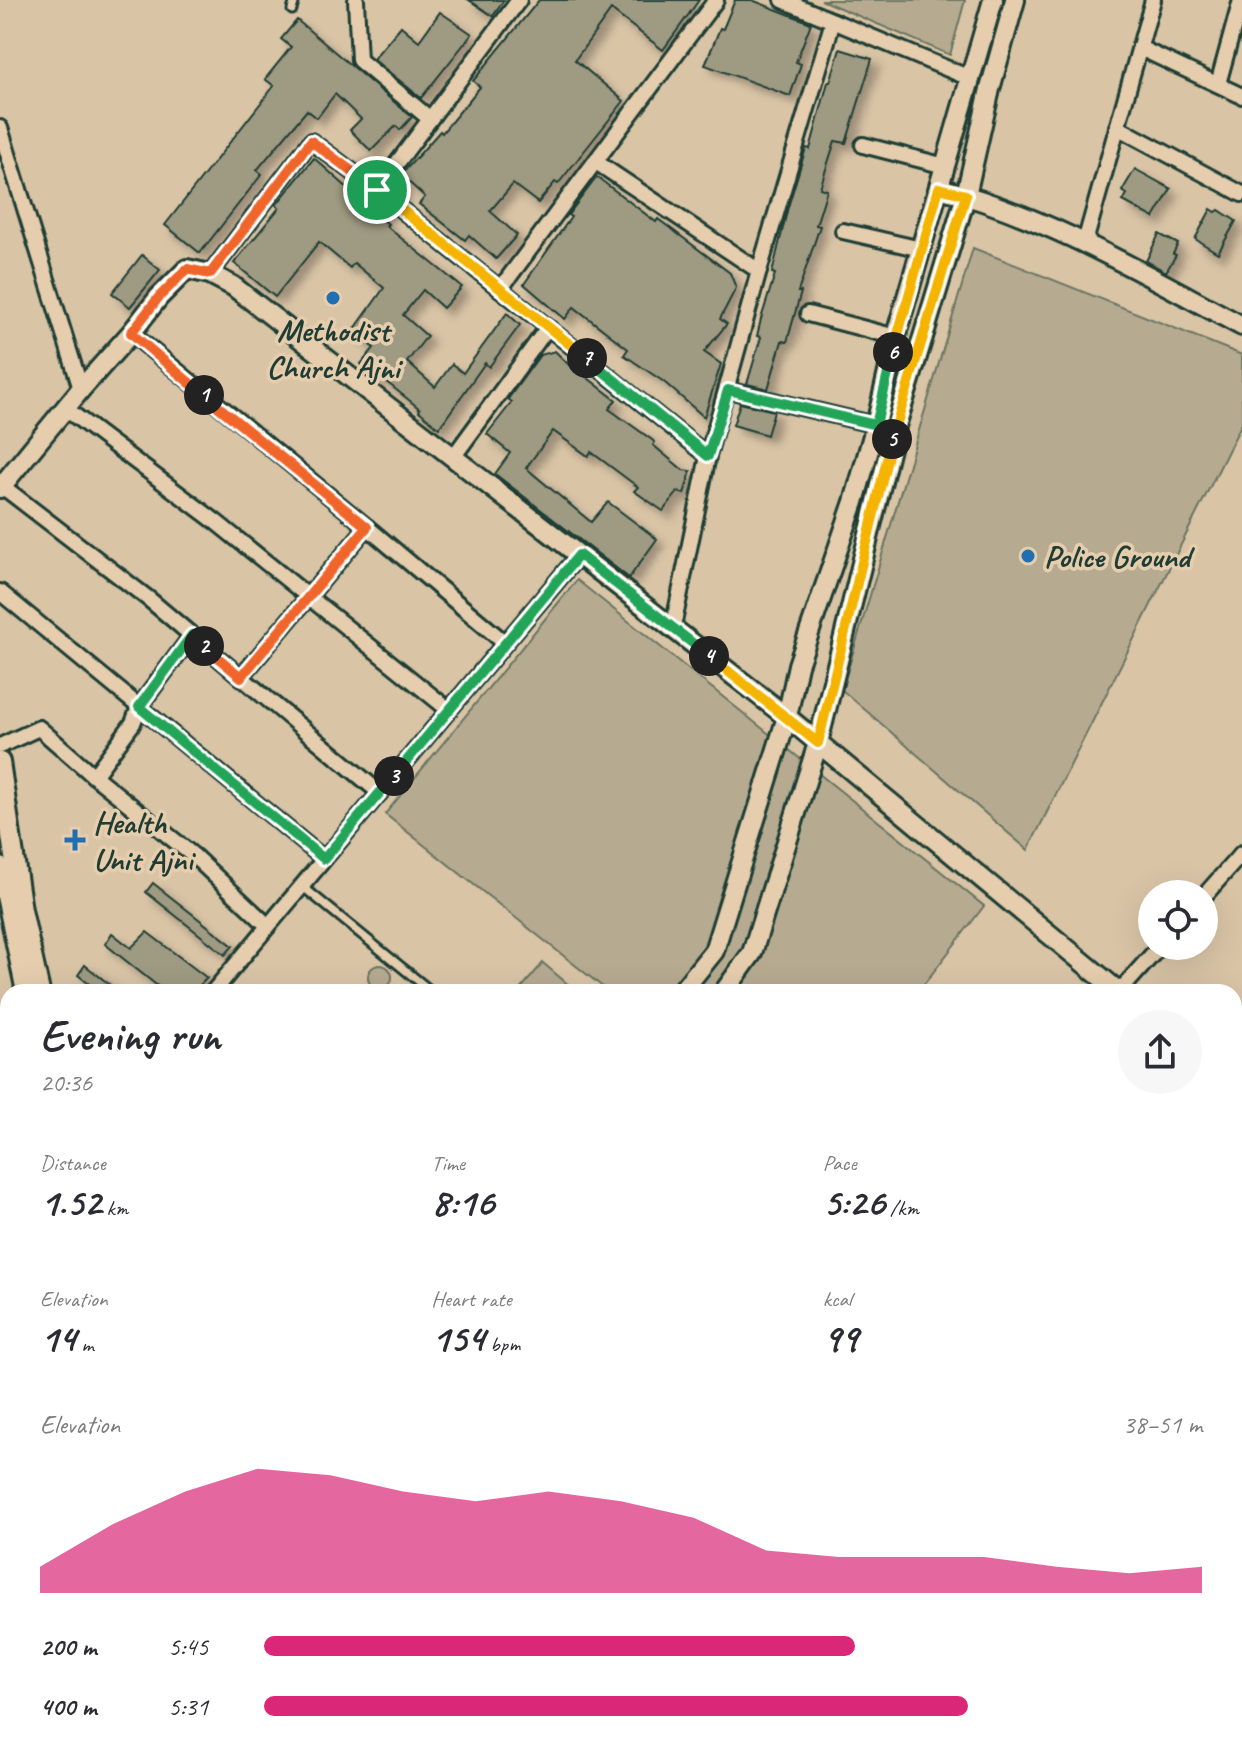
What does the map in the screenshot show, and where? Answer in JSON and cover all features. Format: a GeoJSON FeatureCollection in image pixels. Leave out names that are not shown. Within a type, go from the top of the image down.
{"type":"FeatureCollection","features":[{"type":"Feature","properties":{"kind":"main road"},"geometry":{"type":"LineString","coordinates":[[687,984],[714,951],[787,717],[798,665],[854,502],[896,337],[993,0]]}},
{"type":"Feature","properties":{"kind":"main road"},"geometry":{"type":"LineString","coordinates":[[730,984],[752,953],[818,743],[893,436],[966,195],[990,89],[1015,0]]}},
{"type":"Feature","properties":{"kind":"main road"},"geometry":{"type":"LineString","coordinates":[[939,188],[966,195],[1085,242],[1242,326]]}},
{"type":"Feature","properties":{"kind":"main road"},"geometry":{"type":"LineString","coordinates":[[1,487],[159,297],[187,269],[210,274],[233,286],[787,717],[1109,984]]}},
{"type":"Feature","properties":{"kind":"main road"},"geometry":{"type":"LineString","coordinates":[[0,762],[22,910],[38,984]]}},
{"type":"Feature","properties":{"kind":"main road"},"geometry":{"type":"LineString","coordinates":[[0,867],[24,984]]}},
{"type":"Feature","properties":{"kind":"street"},"geometry":{"type":"LineString","coordinates":[[356,0],[359,60],[430,119]]}},
{"type":"Feature","properties":{"kind":"street"},"geometry":{"type":"LineString","coordinates":[[377,190],[519,0]]}},
{"type":"Feature","properties":{"kind":"street"},"geometry":{"type":"LineString","coordinates":[[500,289],[716,0]]}},
{"type":"Feature","properties":{"kind":"street"},"geometry":{"type":"LineString","coordinates":[[783,0],[972,79]]}},
{"type":"Feature","properties":{"kind":"street"},"geometry":{"type":"LineString","coordinates":[[1085,242],[1153,0]]}},
{"type":"Feature","properties":{"kind":"street"},"geometry":{"type":"LineString","coordinates":[[1218,84],[1241,0]]}},
{"type":"Feature","properties":{"kind":"street"},"geometry":{"type":"LineString","coordinates":[[673,627],[708,456],[833,21]]}},
{"type":"Feature","properties":{"kind":"street"},"geometry":{"type":"LineString","coordinates":[[1140,48],[1242,96]]}},
{"type":"Feature","properties":{"kind":"street"},"geometry":{"type":"LineString","coordinates":[[1117,127],[1242,194]]}},
{"type":"Feature","properties":{"kind":"street"},"geometry":{"type":"LineString","coordinates":[[0,128],[81,389]]}},
{"type":"Feature","properties":{"kind":"street"},"geometry":{"type":"LineString","coordinates":[[210,274],[311,141],[377,190],[708,456]]}},
{"type":"Feature","properties":{"kind":"street"},"geometry":{"type":"LineString","coordinates":[[863,145],[945,166]]}},
{"type":"Feature","properties":{"kind":"street"},"geometry":{"type":"LineString","coordinates":[[596,162],[759,271]]}},
{"type":"Feature","properties":{"kind":"street"},"geometry":{"type":"LineString","coordinates":[[843,231],[921,249]]}},
{"type":"Feature","properties":{"kind":"street"},"geometry":{"type":"LineString","coordinates":[[808,314],[896,337]]}},
{"type":"Feature","properties":{"kind":"street"},"geometry":{"type":"LineString","coordinates":[[454,456],[548,327]]}},
{"type":"Feature","properties":{"kind":"street"},"geometry":{"type":"LineString","coordinates":[[131,333],[505,643]]}},
{"type":"Feature","properties":{"kind":"street"},"geometry":{"type":"LineString","coordinates":[[728,390],[876,425]]}},
{"type":"Feature","properties":{"kind":"street"},"geometry":{"type":"LineString","coordinates":[[66,409],[216,522],[449,710]]}},
{"type":"Feature","properties":{"kind":"street"},"geometry":{"type":"LineString","coordinates":[[1,487],[192,635],[380,793]]}},
{"type":"Feature","properties":{"kind":"street"},"geometry":{"type":"LineString","coordinates":[[241,677],[367,527]]}},
{"type":"Feature","properties":{"kind":"street"},"geometry":{"type":"LineString","coordinates":[[220,984],[579,555]]}},
{"type":"Feature","properties":{"kind":"street"},"geometry":{"type":"LineString","coordinates":[[0,592],[324,859]]}},
{"type":"Feature","properties":{"kind":"street"},"geometry":{"type":"LineString","coordinates":[[94,776],[133,723],[139,707],[192,635]]}},
{"type":"Feature","properties":{"kind":"street"},"geometry":{"type":"LineString","coordinates":[[0,746],[39,728],[195,857],[268,926]]}},
{"type":"Feature","properties":{"kind":"street"},"geometry":{"type":"LineString","coordinates":[[1218,880],[1242,853]]}},
{"type":"Feature","properties":{"kind":"street"},"geometry":{"type":"LineString","coordinates":[[1126,984],[1148,960]]}},
{"type":"Feature","properties":{"kind":"lane"},"geometry":{"type":"LineString","coordinates":[[292,10],[295,0]]}},
{"type":"Feature","properties":{"kind":"lane"},"geometry":{"type":"LineString","coordinates":[[302,886],[422,984]]}},
{"type":"Feature","properties":{"kind":"shaded area"},"geometry":{"type":"Polygon","coordinates":[[[821,0],[965,0],[950,55],[821,0]]]}},
{"type":"Feature","properties":{"kind":"shaded area","name":"Police Ground"},"geometry":{"type":"Polygon","coordinates":[[[973,248],[1242,355],[1242,423],[1028,850],[842,690],[973,248]]]}},
{"type":"Feature","properties":{"kind":"shaded area"},"geometry":{"type":"Polygon","coordinates":[[[577,580],[984,906],[924,984],[599,984],[385,814],[577,580]]]}},
{"type":"Feature","properties":{"kind":"shaded area"},"geometry":{"type":"Polygon","coordinates":[[[543,963],[568,984],[525,984],[543,963]]]}},
{"type":"Feature","properties":{"kind":"shaded area"},"geometry":{"type":"Polygon","coordinates":[[[375,966],[385,966],[391,972],[389,984],[369,982],[369,972],[375,966]]]}},
{"type":"Feature","properties":{"kind":"building"},"geometry":{"type":"Polygon","coordinates":[[[469,0],[504,0],[493,16],[469,0]]]}},
{"type":"Feature","properties":{"kind":"building"},"geometry":{"type":"Polygon","coordinates":[[[539,0],[699,0],[663,50],[611,10],[575,60],[624,101],[558,184],[555,182],[538,203],[513,184],[490,211],[517,235],[496,259],[469,235],[465,240],[419,204],[425,197],[401,175],[440,131],[442,133],[480,87],[473,81],[539,0]]]}},
{"type":"Feature","properties":{"kind":"building"},"geometry":{"type":"Polygon","coordinates":[[[735,0],[752,0],[811,23],[796,62],[801,64],[790,96],[705,65],[735,0]]]}},
{"type":"Feature","properties":{"kind":"building"},"geometry":{"type":"Polygon","coordinates":[[[440,12],[472,34],[421,98],[373,59],[401,26],[419,41],[440,12]]]}},
{"type":"Feature","properties":{"kind":"building"},"geometry":{"type":"Polygon","coordinates":[[[297,20],[412,117],[400,130],[396,126],[371,151],[350,130],[361,119],[335,94],[317,118],[307,110],[257,170],[262,174],[200,253],[165,225],[274,86],[265,79],[291,47],[281,39],[297,20]]]}},
{"type":"Feature","properties":{"kind":"building"},"geometry":{"type":"Polygon","coordinates":[[[840,49],[872,59],[846,143],[835,141],[820,188],[827,190],[816,225],[820,226],[798,292],[801,292],[787,342],[782,341],[768,389],[747,384],[761,337],[757,336],[775,274],[772,273],[788,207],[806,148],[810,149],[840,49]]]}},
{"type":"Feature","properties":{"kind":"building"},"geometry":{"type":"Polygon","coordinates":[[[314,158],[388,224],[386,226],[462,287],[443,308],[423,290],[403,315],[427,336],[407,362],[435,387],[452,364],[463,373],[507,313],[520,325],[489,367],[485,363],[439,428],[420,409],[379,376],[376,379],[361,364],[374,348],[352,333],[384,288],[354,263],[350,268],[319,242],[275,297],[234,263],[279,208],[276,205],[314,158]]]}},
{"type":"Feature","properties":{"kind":"building"},"geometry":{"type":"Polygon","coordinates":[[[1135,169],[1171,189],[1154,218],[1123,201],[1127,194],[1122,191],[1135,169]]]}},
{"type":"Feature","properties":{"kind":"building"},"geometry":{"type":"Polygon","coordinates":[[[597,177],[730,273],[736,288],[720,319],[727,324],[704,352],[721,364],[704,417],[664,382],[624,355],[628,349],[574,307],[565,319],[524,284],[571,217],[568,215],[597,177]]]}},
{"type":"Feature","properties":{"kind":"building"},"geometry":{"type":"Polygon","coordinates":[[[1211,209],[1219,210],[1236,221],[1218,253],[1195,239],[1211,209]]]}},
{"type":"Feature","properties":{"kind":"building"},"geometry":{"type":"Polygon","coordinates":[[[1159,234],[1178,244],[1173,254],[1176,255],[1166,272],[1146,261],[1159,234]]]}},
{"type":"Feature","properties":{"kind":"building"},"geometry":{"type":"Polygon","coordinates":[[[142,255],[160,270],[130,307],[112,293],[142,255]]]}},
{"type":"Feature","properties":{"kind":"building"},"geometry":{"type":"Polygon","coordinates":[[[555,351],[574,370],[616,400],[609,409],[655,442],[653,445],[683,470],[691,471],[684,494],[678,492],[663,511],[634,491],[638,487],[591,452],[588,456],[553,431],[526,468],[591,522],[608,502],[657,539],[629,578],[495,474],[510,453],[487,434],[512,402],[508,399],[540,355],[555,351]]]}},
{"type":"Feature","properties":{"kind":"building"},"geometry":{"type":"Polygon","coordinates":[[[740,403],[774,411],[767,435],[733,425],[740,403]]]}},
{"type":"Feature","properties":{"kind":"building"},"geometry":{"type":"Polygon","coordinates":[[[153,883],[233,946],[225,955],[146,892],[153,883]]]}},
{"type":"Feature","properties":{"kind":"building"},"geometry":{"type":"Polygon","coordinates":[[[147,932],[207,978],[201,984],[155,984],[105,944],[112,933],[131,948],[147,932]]]}},
{"type":"Feature","properties":{"kind":"building"},"geometry":{"type":"Polygon","coordinates":[[[85,965],[109,984],[89,984],[78,975],[85,965]]]}},
{"type":"Feature","properties":{"kind":"place","name":"Methodist Church Ajni"},"geometry":{"type":"Point","coordinates":[333,298]}},
{"type":"Feature","properties":{"kind":"place","name":"Police Ground"},"geometry":{"type":"Point","coordinates":[1028,556]}},
{"type":"Feature","properties":{"kind":"place","name":"Health Unit Ajni"},"geometry":{"type":"Point","coordinates":[75,840]}},
{"type":"Feature","properties":{"kind":"route"},"geometry":{"type":"LineString","coordinates":[[311,141],[377,190],[708,456],[728,390],[876,425],[898,328],[939,188],[966,195],[893,436],[818,743],[579,555],[324,859],[139,707],[192,635],[241,677],[367,527],[131,333],[159,297],[187,269],[210,274],[311,141]]}}]}
